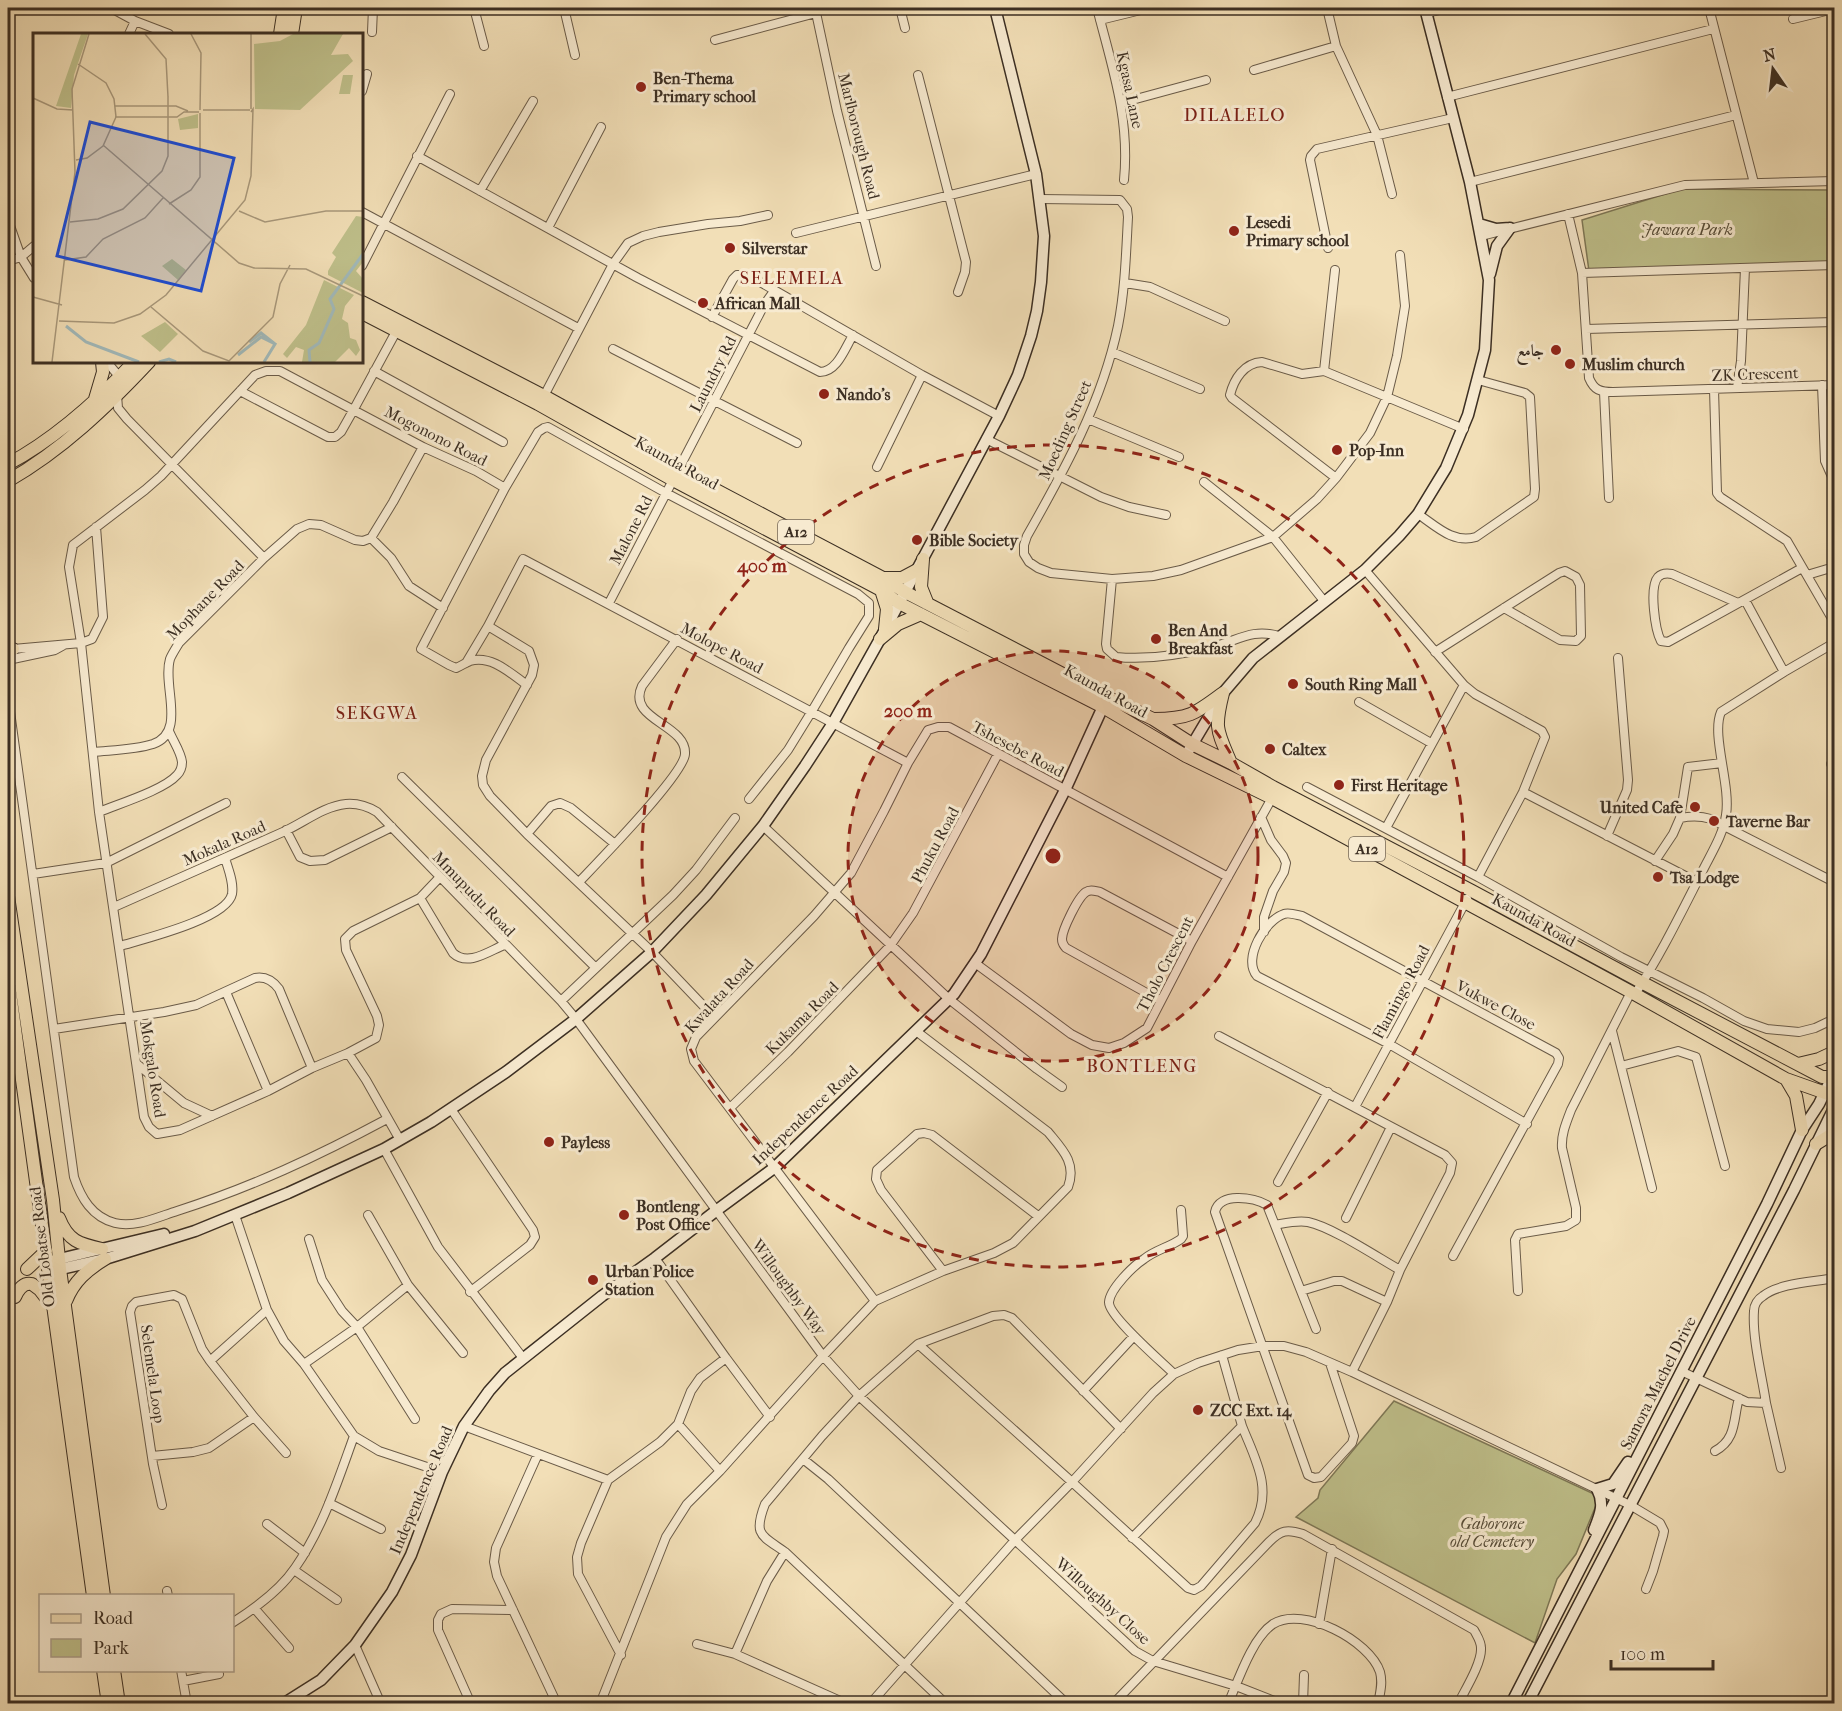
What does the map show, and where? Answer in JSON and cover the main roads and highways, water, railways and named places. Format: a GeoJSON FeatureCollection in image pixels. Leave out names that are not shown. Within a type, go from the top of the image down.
{"type":"FeatureCollection","features":[{"type":"Feature","properties":{"kind":"main road"},"geometry":{"type":"LineString","coordinates":[[278,32],[284,8]]}},
{"type":"Feature","properties":{"kind":"main road"},"geometry":{"type":"LineString","coordinates":[[292,33],[296,8]]}},
{"type":"Feature","properties":{"kind":"main road","name":"Kaunda Road"},"geometry":{"type":"LineString","coordinates":[[363,303],[399,326],[538,404],[882,584],[902,597],[921,614],[1105,702],[1153,719],[1192,744],[1231,763]]}},
{"type":"Feature","properties":{"kind":"main road","name":"Kaunda Road"},"geometry":{"type":"LineString","coordinates":[[363,313],[399,326],[544,396],[676,475]]}},
{"type":"Feature","properties":{"kind":"main road"},"geometry":{"type":"LineString","coordinates":[[98,405],[102,363]]}},
{"type":"Feature","properties":{"kind":"main road"},"geometry":{"type":"LineString","coordinates":[[8,464],[117,395],[133,363]]}},
{"type":"Feature","properties":{"kind":"main road"},"geometry":{"type":"LineString","coordinates":[[8,481],[71,438],[98,405],[123,381],[148,363]]}},
{"type":"Feature","properties":{"kind":"main road"},"geometry":{"type":"LineString","coordinates":[[8,474],[28,467]]}},
{"type":"Feature","properties":{"kind":"main road"},"geometry":{"type":"LineString","coordinates":[[921,614],[898,624],[883,634],[887,609],[882,584],[902,578],[920,565],[921,587],[927,602]]}},
{"type":"Feature","properties":{"kind":"main road","name":"Kaunda Road"},"geometry":{"type":"LineString","coordinates":[[902,597],[927,602],[1105,702],[1186,756],[1469,896],[1633,993],[1786,1079],[1829,1095]]}},
{"type":"Feature","properties":{"kind":"main road"},"geometry":{"type":"LineString","coordinates":[[1153,719],[1172,719],[1195,714],[1223,693],[1216,719],[1217,731],[1231,763]]}},
{"type":"Feature","properties":{"kind":"main road","name":"A12"},"geometry":{"type":"LineString","coordinates":[[1231,763],[1469,896],[1643,983],[1822,1077],[1834,1075]]}},
{"type":"Feature","properties":{"kind":"main road","name":"Old Lobatse Road"},"geometry":{"type":"LineString","coordinates":[[8,896],[53,1200],[52,1263]]}},
{"type":"Feature","properties":{"kind":"main road","name":"Old Lobatse Road"},"geometry":{"type":"LineString","coordinates":[[8,978],[104,1594]]}},
{"type":"Feature","properties":{"kind":"main road"},"geometry":{"type":"LineString","coordinates":[[1798,1064],[1820,1059],[1834,1052]]}},
{"type":"Feature","properties":{"kind":"main road"},"geometry":{"type":"LineString","coordinates":[[1786,1079],[1796,1096],[1802,1130]]}},
{"type":"Feature","properties":{"kind":"main road"},"geometry":{"type":"LineString","coordinates":[[1816,1144],[1834,1132]]}},
{"type":"Feature","properties":{"kind":"main road"},"geometry":{"type":"LineString","coordinates":[[15,1297],[17,1291],[24,1285],[32,1284],[59,1305],[79,1278],[93,1267],[103,1254],[68,1236],[53,1200]]}},
{"type":"Feature","properties":{"kind":"main road"},"geometry":{"type":"LineString","coordinates":[[27,1269],[52,1263]]}},
{"type":"Feature","properties":{"kind":"main road","name":"Old Lobatse Road"},"geometry":{"type":"LineString","coordinates":[[59,1305],[93,1594]]}},
{"type":"Feature","properties":{"kind":"main road"},"geometry":{"type":"LineString","coordinates":[[103,1672],[108,1704]]}},
{"type":"Feature","properties":{"kind":"main road"},"geometry":{"type":"LineString","coordinates":[[114,1672],[118,1698],[125,1704]]}},
{"type":"Feature","properties":{"kind":"place","name":"Ben-Thema Primary school"},"geometry":{"type":"Point","coordinates":[641,87]}},
{"type":"Feature","properties":{"kind":"place","name":"Lesedi Primary school"},"geometry":{"type":"Point","coordinates":[1234,231]}},
{"type":"Feature","properties":{"kind":"place","name":"Silverstar"},"geometry":{"type":"Point","coordinates":[730,248]}},
{"type":"Feature","properties":{"kind":"place","name":"African Mall"},"geometry":{"type":"Point","coordinates":[703,303]}},
{"type":"Feature","properties":{"kind":"place","name":"جامع"},"geometry":{"type":"Point","coordinates":[1556,350]}},
{"type":"Feature","properties":{"kind":"place","name":"Muslim church"},"geometry":{"type":"Point","coordinates":[1570,364]}},
{"type":"Feature","properties":{"kind":"place","name":"Nando's"},"geometry":{"type":"Point","coordinates":[824,394]}},
{"type":"Feature","properties":{"kind":"place","name":"Pop-Inn"},"geometry":{"type":"Point","coordinates":[1337,450]}},
{"type":"Feature","properties":{"kind":"place","name":"Bible Society"},"geometry":{"type":"Point","coordinates":[917,540]}},
{"type":"Feature","properties":{"kind":"place","name":"Ben And Breakfast"},"geometry":{"type":"Point","coordinates":[1156,639]}},
{"type":"Feature","properties":{"kind":"place","name":"South Ring Mall"},"geometry":{"type":"Point","coordinates":[1293,684]}},
{"type":"Feature","properties":{"kind":"place","name":"Caltex"},"geometry":{"type":"Point","coordinates":[1270,749]}},
{"type":"Feature","properties":{"kind":"place","name":"First Heritage"},"geometry":{"type":"Point","coordinates":[1339,785]}},
{"type":"Feature","properties":{"kind":"place","name":"United Cafe"},"geometry":{"type":"Point","coordinates":[1695,807]}},
{"type":"Feature","properties":{"kind":"place","name":"Taverne Bar"},"geometry":{"type":"Point","coordinates":[1714,821]}},
{"type":"Feature","properties":{"kind":"place","name":"Tsa Lodge"},"geometry":{"type":"Point","coordinates":[1658,877]}},
{"type":"Feature","properties":{"kind":"place","name":"Payless"},"geometry":{"type":"Point","coordinates":[549,1142]}},
{"type":"Feature","properties":{"kind":"place","name":"Bontleng Post Office"},"geometry":{"type":"Point","coordinates":[624,1215]}},
{"type":"Feature","properties":{"kind":"place","name":"Urban Police Station"},"geometry":{"type":"Point","coordinates":[593,1280]}},
{"type":"Feature","properties":{"kind":"place","name":"ZCC Ext. 14"},"geometry":{"type":"Point","coordinates":[1198,1410]}},
{"type":"Feature","properties":{"kind":"district","name":"DILALELO"},"geometry":{"type":"Point","coordinates":[1235,115]}},
{"type":"Feature","properties":{"kind":"district","name":"SELEMELA"},"geometry":{"type":"Point","coordinates":[792,278]}},
{"type":"Feature","properties":{"kind":"district","name":"SEKGWA"},"geometry":{"type":"Point","coordinates":[377,713]}},
{"type":"Feature","properties":{"kind":"district","name":"BONTLENG"},"geometry":{"type":"Point","coordinates":[1142,1066]}},
{"type":"Feature","properties":{"kind":"park label","name":"Jawara Park"},"geometry":{"type":"Point","coordinates":[1687,229]}},
{"type":"Feature","properties":{"kind":"park label","name":"Gaborone old Cemetery"},"geometry":{"type":"Point","coordinates":[1492,1532]}}]}
